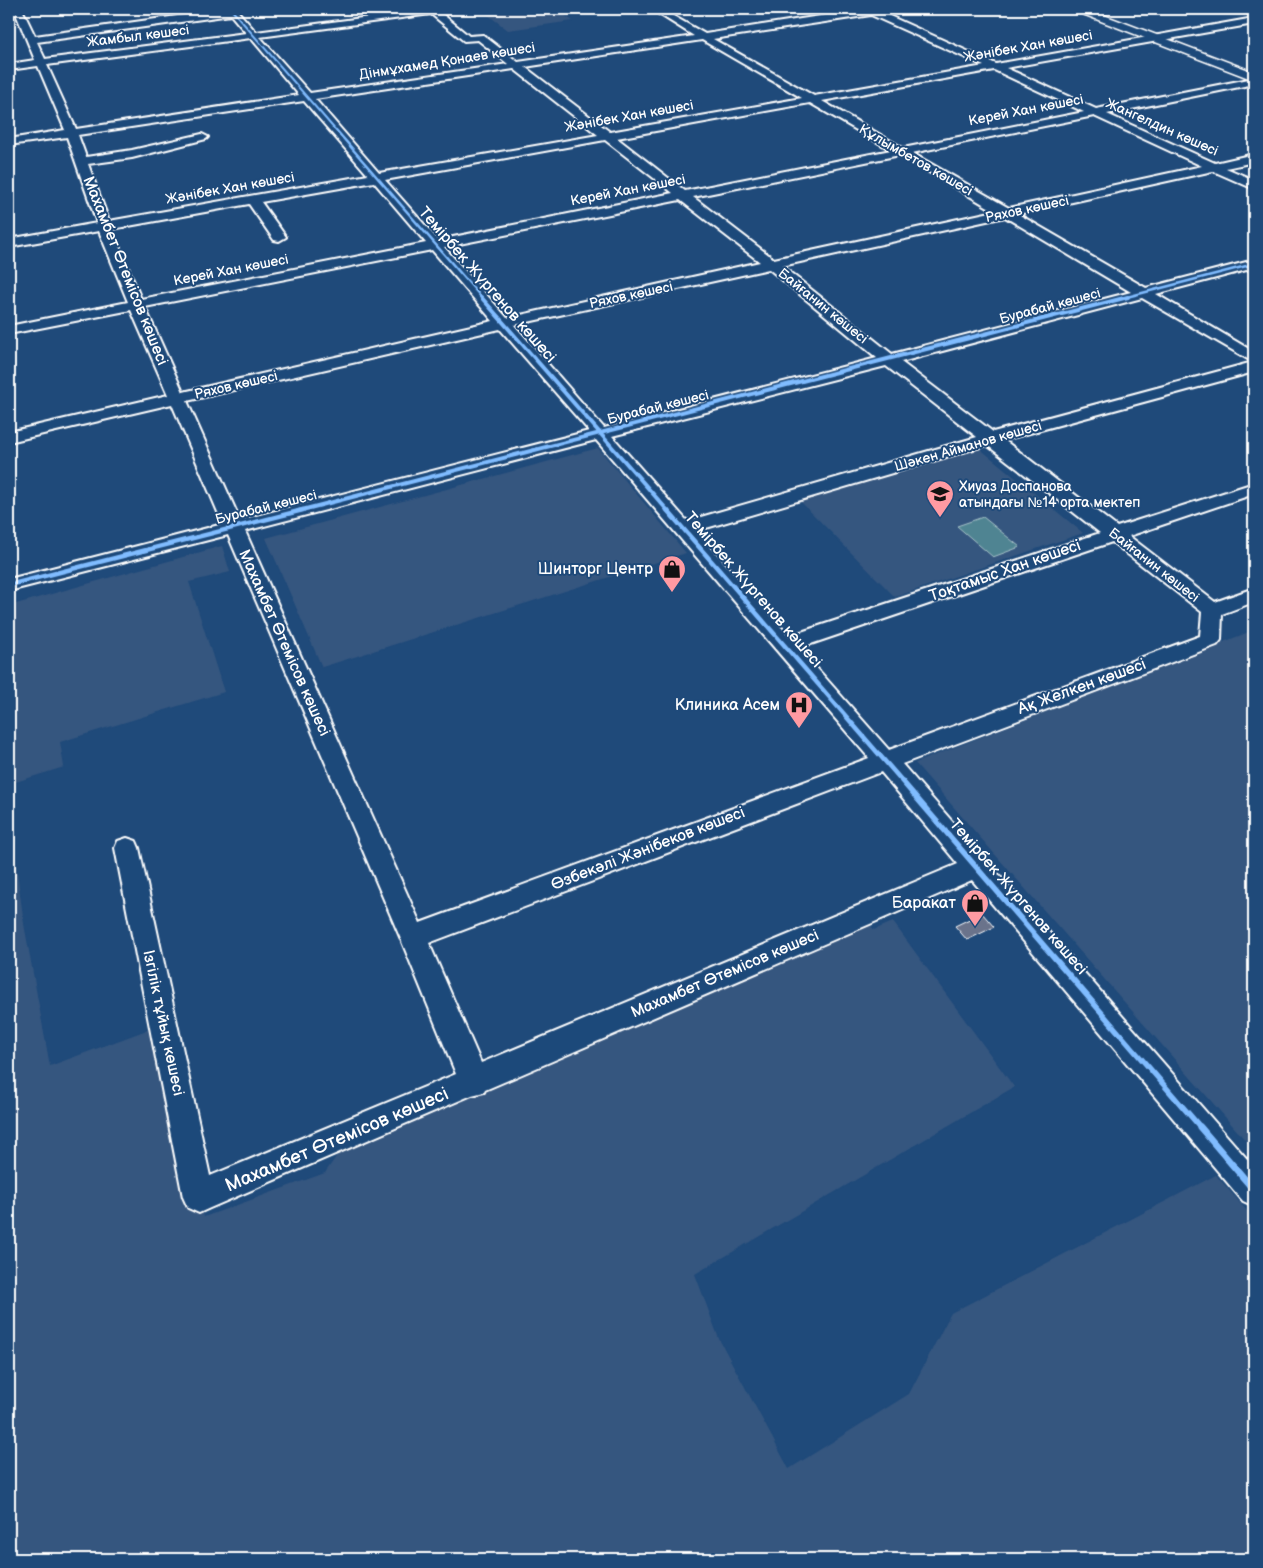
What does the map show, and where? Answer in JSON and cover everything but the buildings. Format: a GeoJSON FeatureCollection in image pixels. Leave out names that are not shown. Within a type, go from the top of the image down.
{"type":"FeatureCollection","features":[{"type":"Feature","properties":{"kind":"main road"},"geometry":{"type":"LineString","coordinates":[[1079,9],[1254,76]]}},
{"type":"Feature","properties":{"kind":"street","name":"Махамбет Өтемісов көшесі"},"geometry":{"type":"LineString","coordinates":[[18,9],[71,132],[104,226],[136,304],[232,528],[413,937],[474,1082]]}},
{"type":"Feature","properties":{"kind":"street","name":"Құлымбетов көшесі"},"geometry":{"type":"LineString","coordinates":[[655,9],[900,150],[1254,358]]}},
{"type":"Feature","properties":{"kind":"street","name":"Дінмұхамед Қонаев көшесі"},"geometry":{"type":"LineString","coordinates":[[9,142],[704,37],[869,10],[890,9]]}},
{"type":"Feature","properties":{"kind":"street"},"geometry":{"type":"LineString","coordinates":[[31,40],[232,10]]}},
{"type":"Feature","properties":{"kind":"street","name":"Темірбек Жүргенов көшесі"},"geometry":{"type":"LineString","coordinates":[[232,10],[434,244],[684,528],[1254,1190]]}},
{"type":"Feature","properties":{"kind":"street","name":"Жамбыл көшесі"},"geometry":{"type":"LineString","coordinates":[[9,67],[441,10]]}},
{"type":"Feature","properties":{"kind":"street","name":"Байғанин көшесі"},"geometry":{"type":"LineString","coordinates":[[441,10],[467,39],[480,37],[771,264],[890,360],[1212,610]]}},
{"type":"Feature","properties":{"kind":"street","name":"Жангелдин көшесі"},"geometry":{"type":"LineString","coordinates":[[869,10],[1254,185]]}},
{"type":"Feature","properties":{"kind":"street","name":"Жәнібек Хан көшесі"},"geometry":{"type":"LineString","coordinates":[[9,243],[1254,21]]}},
{"type":"Feature","properties":{"kind":"street","name":"Керей Хан көшесі"},"geometry":{"type":"LineString","coordinates":[[9,330],[900,150],[1254,81]]}},
{"type":"Feature","properties":{"kind":"street"},"geometry":{"type":"LineString","coordinates":[[82,161],[132,154],[202,137]]}},
{"type":"Feature","properties":{"kind":"street","name":"Ряхов көшесі"},"geometry":{"type":"LineString","coordinates":[[9,437],[771,264],[1254,158]]}},
{"type":"Feature","properties":{"kind":"street"},"geometry":{"type":"LineString","coordinates":[[252,200],[279,238]]}},
{"type":"Feature","properties":{"kind":"street","name":"Бурабай көшесі"},"geometry":{"type":"LineString","coordinates":[[9,584],[890,360],[1254,264]]}},
{"type":"Feature","properties":{"kind":"street","name":"Шәкен Айманов көшесі"},"geometry":{"type":"LineString","coordinates":[[684,528],[992,438],[1254,368]]}},
{"type":"Feature","properties":{"kind":"street","name":"Тоқтамыс Хан көшесі"},"geometry":{"type":"LineString","coordinates":[[785,645],[1254,488]]}},
{"type":"Feature","properties":{"kind":"street"},"geometry":{"type":"LineString","coordinates":[[1212,610],[1254,595]]}},
{"type":"Feature","properties":{"kind":"street","name":"Ақ Желкен көшесі"},"geometry":{"type":"LineString","coordinates":[[883,761],[1210,640],[1212,610]]}},
{"type":"Feature","properties":{"kind":"street","name":"Өзбекәлі Жәнібеков көшесі"},"geometry":{"type":"LineString","coordinates":[[413,937],[883,761]]}},
{"type":"Feature","properties":{"kind":"street","name":"Ізгілік тұйық көшесі"},"geometry":{"type":"LineString","coordinates":[[127,848],[199,1198]]}},
{"type":"Feature","properties":{"kind":"street","name":"Махамбет Өтемісов көшесі"},"geometry":{"type":"LineString","coordinates":[[199,1198],[976,866]]}},
{"type":"Feature","properties":{"kind":"shaded area"},"geometry":{"type":"Polygon","coordinates":[[[480,9],[573,9],[578,11],[562,14],[573,21],[508,30],[480,9]]]}},
{"type":"Feature","properties":{"kind":"shaded area"},"geometry":{"type":"Polygon","coordinates":[[[598,448],[686,553],[322,667],[266,538],[598,448]]]}},
{"type":"Feature","properties":{"kind":"shaded area","name":"Хиуаз Доспанова атындағы №14 орта мектеп"},"geometry":{"type":"Polygon","coordinates":[[[979,448],[1083,533],[895,597],[801,502],[979,448]]]}},
{"type":"Feature","properties":{"kind":"shaded area"},"geometry":{"type":"Polygon","coordinates":[[[222,546],[230,572],[189,582],[224,692],[60,742],[64,767],[9,784],[9,606],[222,546]]]}},
{"type":"Feature","properties":{"kind":"shaded area"},"geometry":{"type":"Polygon","coordinates":[[[1254,630],[1254,1150],[915,763],[1254,630]]]}},
{"type":"Feature","properties":{"kind":"shaded area"},"geometry":{"type":"Polygon","coordinates":[[[12,834],[24,924],[50,1066],[163,1024],[204,1217],[325,1173],[340,1151],[869,923],[874,930],[893,922],[1014,1087],[695,1274],[719,1339],[789,1469],[909,1394],[951,1313],[1216,1175],[1254,1219],[1254,1559],[9,1559],[9,835],[12,834]]]}},
{"type":"Feature","properties":{"kind":"green space"},"geometry":{"type":"Polygon","coordinates":[[[983,517],[1020,547],[993,557],[957,526],[983,517]]]}},
{"type":"Feature","properties":{"kind":"cycle path"},"geometry":{"type":"LineString","coordinates":[[231,9],[785,645],[1254,1190]]}},
{"type":"Feature","properties":{"kind":"cycle path"},"geometry":{"type":"LineString","coordinates":[[9,585],[889,360],[1254,264]]}},
{"type":"Feature","properties":{"kind":"place","name":"Хиуаз Доспанова атындағы №14 орта мектеп"},"geometry":{"type":"Point","coordinates":[940,518]}},
{"type":"Feature","properties":{"kind":"place","name":"Шинторг Центр"},"geometry":{"type":"Point","coordinates":[672,593]}},
{"type":"Feature","properties":{"kind":"place","name":"Клиника Асем"},"geometry":{"type":"Point","coordinates":[799,729]}},
{"type":"Feature","properties":{"kind":"place","name":"Баракат"},"geometry":{"type":"Point","coordinates":[975,927]}}]}
